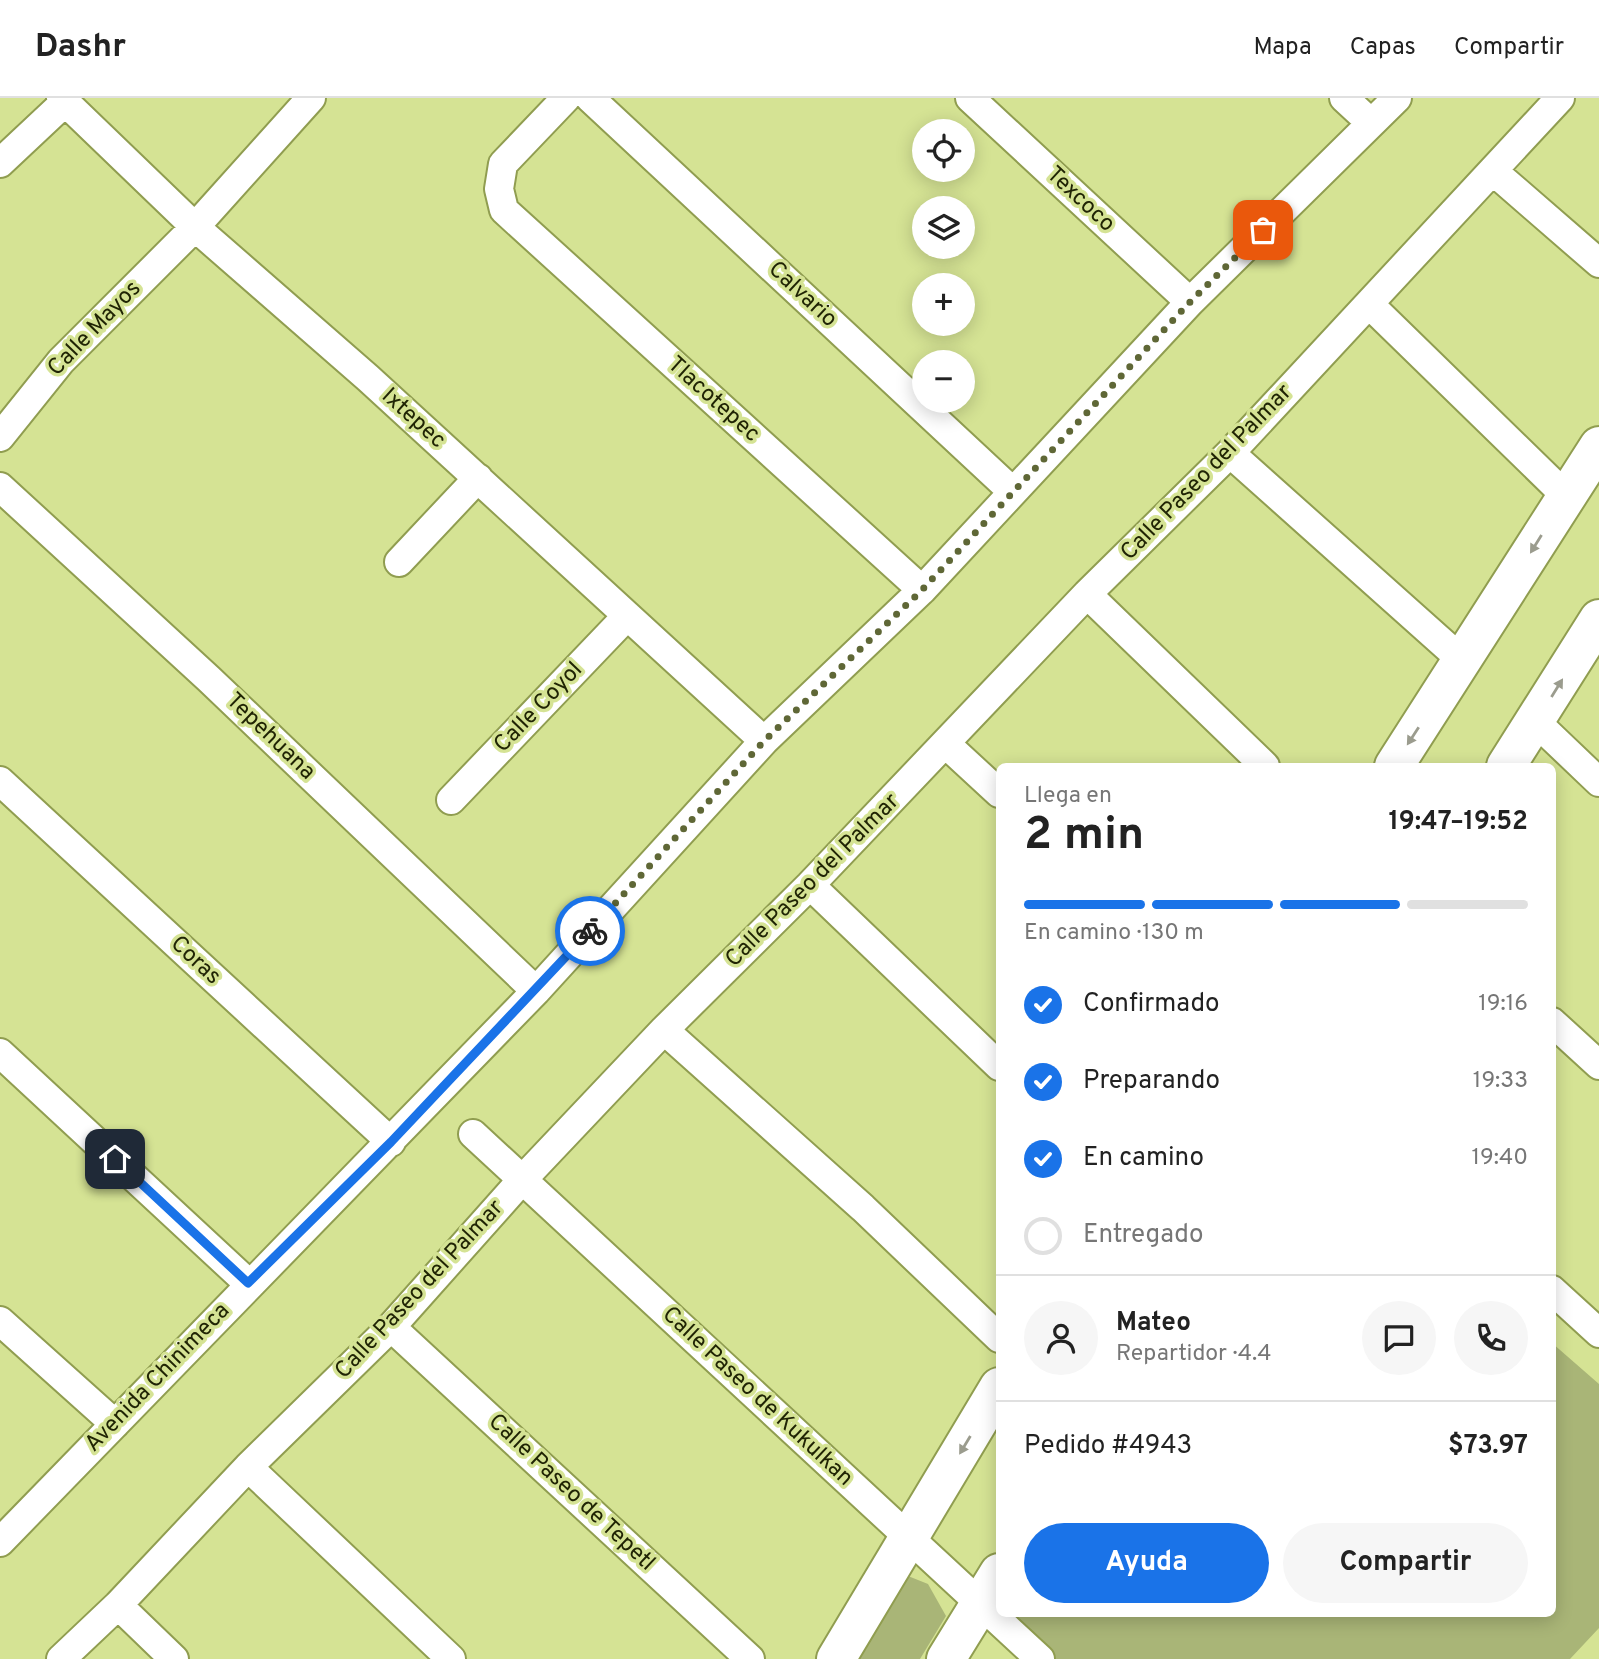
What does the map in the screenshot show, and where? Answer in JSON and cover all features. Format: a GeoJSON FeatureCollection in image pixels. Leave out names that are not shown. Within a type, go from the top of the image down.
{"type":"FeatureCollection","features":[{"type":"Feature","properties":{"kind":"street","name":"Calle Mayos"},"geometry":{"type":"LineString","coordinates":[[0,437],[61,361],[195,227],[311,98]]}},
{"type":"Feature","properties":{"kind":"street","name":"Tlacotepec"},"geometry":{"type":"LineString","coordinates":[[566,98],[503,164],[499,189],[504,210],[922,590]]}},
{"type":"Feature","properties":{"kind":"street","name":"Calvario"},"geometry":{"type":"LineString","coordinates":[[590,98],[1013,492]]}},
{"type":"Feature","properties":{"kind":"street","name":"Texcoco"},"geometry":{"type":"LineString","coordinates":[[970,98],[1190,302]]}},
{"type":"Feature","properties":{"kind":"street"},"geometry":{"type":"LineString","coordinates":[[1344,98],[1371,123]]}},
{"type":"Feature","properties":{"kind":"street","name":"Avenida Chinimeca"},"geometry":{"type":"LineString","coordinates":[[0,1542],[248,1283],[391,1142],[536,990],[764,741],[922,590],[1190,302],[1397,98]]}},
{"type":"Feature","properties":{"kind":"street","name":"Calle Paseo del Palmar"},"geometry":{"type":"LineString","coordinates":[[61,1659],[118,1605],[248,1467],[391,1327],[521,1181],[664,1030],[947,745],[1087,594],[1230,453],[1560,98]]}},
{"type":"Feature","properties":{"kind":"street","name":"Ixtepec"},"geometry":{"type":"LineString","coordinates":[[63,100],[195,227],[478,478],[764,741]]}},
{"type":"Feature","properties":{"kind":"street"},"geometry":{"type":"LineString","coordinates":[[0,163],[63,100]]}},
{"type":"Feature","properties":{"kind":"street"},"geometry":{"type":"LineString","coordinates":[[1493,171],[1599,263]]}},
{"type":"Feature","properties":{"kind":"street"},"geometry":{"type":"LineString","coordinates":[[1369,303],[1566,496]]}},
{"type":"Feature","properties":{"kind":"street"},"geometry":{"type":"LineString","coordinates":[[1396,763],[1599,446]]}},
{"type":"Feature","properties":{"kind":"street"},"geometry":{"type":"LineString","coordinates":[[1230,453],[1463,661]]}},
{"type":"Feature","properties":{"kind":"street"},"geometry":{"type":"LineString","coordinates":[[399,562],[478,478]]}},
{"type":"Feature","properties":{"kind":"street","name":"Tepehuana"},"geometry":{"type":"LineString","coordinates":[[0,487],[209,679],[536,990]]}},
{"type":"Feature","properties":{"kind":"street"},"geometry":{"type":"LineString","coordinates":[[1087,594],[1262,763]]}},
{"type":"Feature","properties":{"kind":"street","name":"Calle Coyol"},"geometry":{"type":"LineString","coordinates":[[451,800],[627,616]]}},
{"type":"Feature","properties":{"kind":"street"},"geometry":{"type":"LineString","coordinates":[[1509,763],[1599,619]]}},
{"type":"Feature","properties":{"kind":"street"},"geometry":{"type":"LineString","coordinates":[[1536,722],[1599,782]]}},
{"type":"Feature","properties":{"kind":"street"},"geometry":{"type":"LineString","coordinates":[[947,745],[996,790]]}},
{"type":"Feature","properties":{"kind":"street","name":"Coras"},"geometry":{"type":"LineString","coordinates":[[0,781],[391,1142]]}},
{"type":"Feature","properties":{"kind":"street"},"geometry":{"type":"LineString","coordinates":[[810,885],[996,1063]]}},
{"type":"Feature","properties":{"kind":"street"},"geometry":{"type":"LineString","coordinates":[[1556,1026],[1599,1065]]}},
{"type":"Feature","properties":{"kind":"street"},"geometry":{"type":"LineString","coordinates":[[664,1030],[863,1208],[996,1335]]}},
{"type":"Feature","properties":{"kind":"street"},"geometry":{"type":"LineString","coordinates":[[0,1053],[248,1283]]}},
{"type":"Feature","properties":{"kind":"street","name":"Calle Paseo de Kukulkan"},"geometry":{"type":"LineString","coordinates":[[473,1134],[910,1538],[990,1588]]}},
{"type":"Feature","properties":{"kind":"street"},"geometry":{"type":"LineString","coordinates":[[1556,1294],[1599,1333]]}},
{"type":"Feature","properties":{"kind":"street"},"geometry":{"type":"LineString","coordinates":[[0,1321],[115,1424]]}},
{"type":"Feature","properties":{"kind":"street","name":"Calle Paseo de Tepetl"},"geometry":{"type":"LineString","coordinates":[[391,1327],[750,1659]]}},
{"type":"Feature","properties":{"kind":"street"},"geometry":{"type":"LineString","coordinates":[[836,1659],[996,1392]]}},
{"type":"Feature","properties":{"kind":"street"},"geometry":{"type":"LineString","coordinates":[[248,1467],[451,1659]]}},
{"type":"Feature","properties":{"kind":"street"},"geometry":{"type":"LineString","coordinates":[[946,1659],[990,1588]]}},
{"type":"Feature","properties":{"kind":"street"},"geometry":{"type":"LineString","coordinates":[[118,1605],[174,1659]]}},
{"type":"Feature","properties":{"kind":"street","name":"Calle Paseo de Kukulkan"},"geometry":{"type":"LineString","coordinates":[[1010,1617],[1040,1659]]}},
{"type":"Feature","properties":{"kind":"green space"},"geometry":{"type":"Polygon","coordinates":[[[1556,1346],[1599,1384],[1599,1628],[1570,1659],[1050,1659],[1003,1617],[1556,1617],[1556,1346]]]}},
{"type":"Feature","properties":{"kind":"green space"},"geometry":{"type":"Polygon","coordinates":[[[908,1576],[928,1584],[946,1616],[920,1659],[857,1659],[908,1576]]]}},
{"type":"Feature","properties":{"kind":"way so far"},"geometry":{"type":"LineString","coordinates":[[590,931],[764,741],[922,590],[1190,302],[1263,230]]}},
{"type":"Feature","properties":{"kind":"route"},"geometry":{"type":"LineString","coordinates":[[115,1159],[248,1283],[391,1142],[590,931]]}}]}
